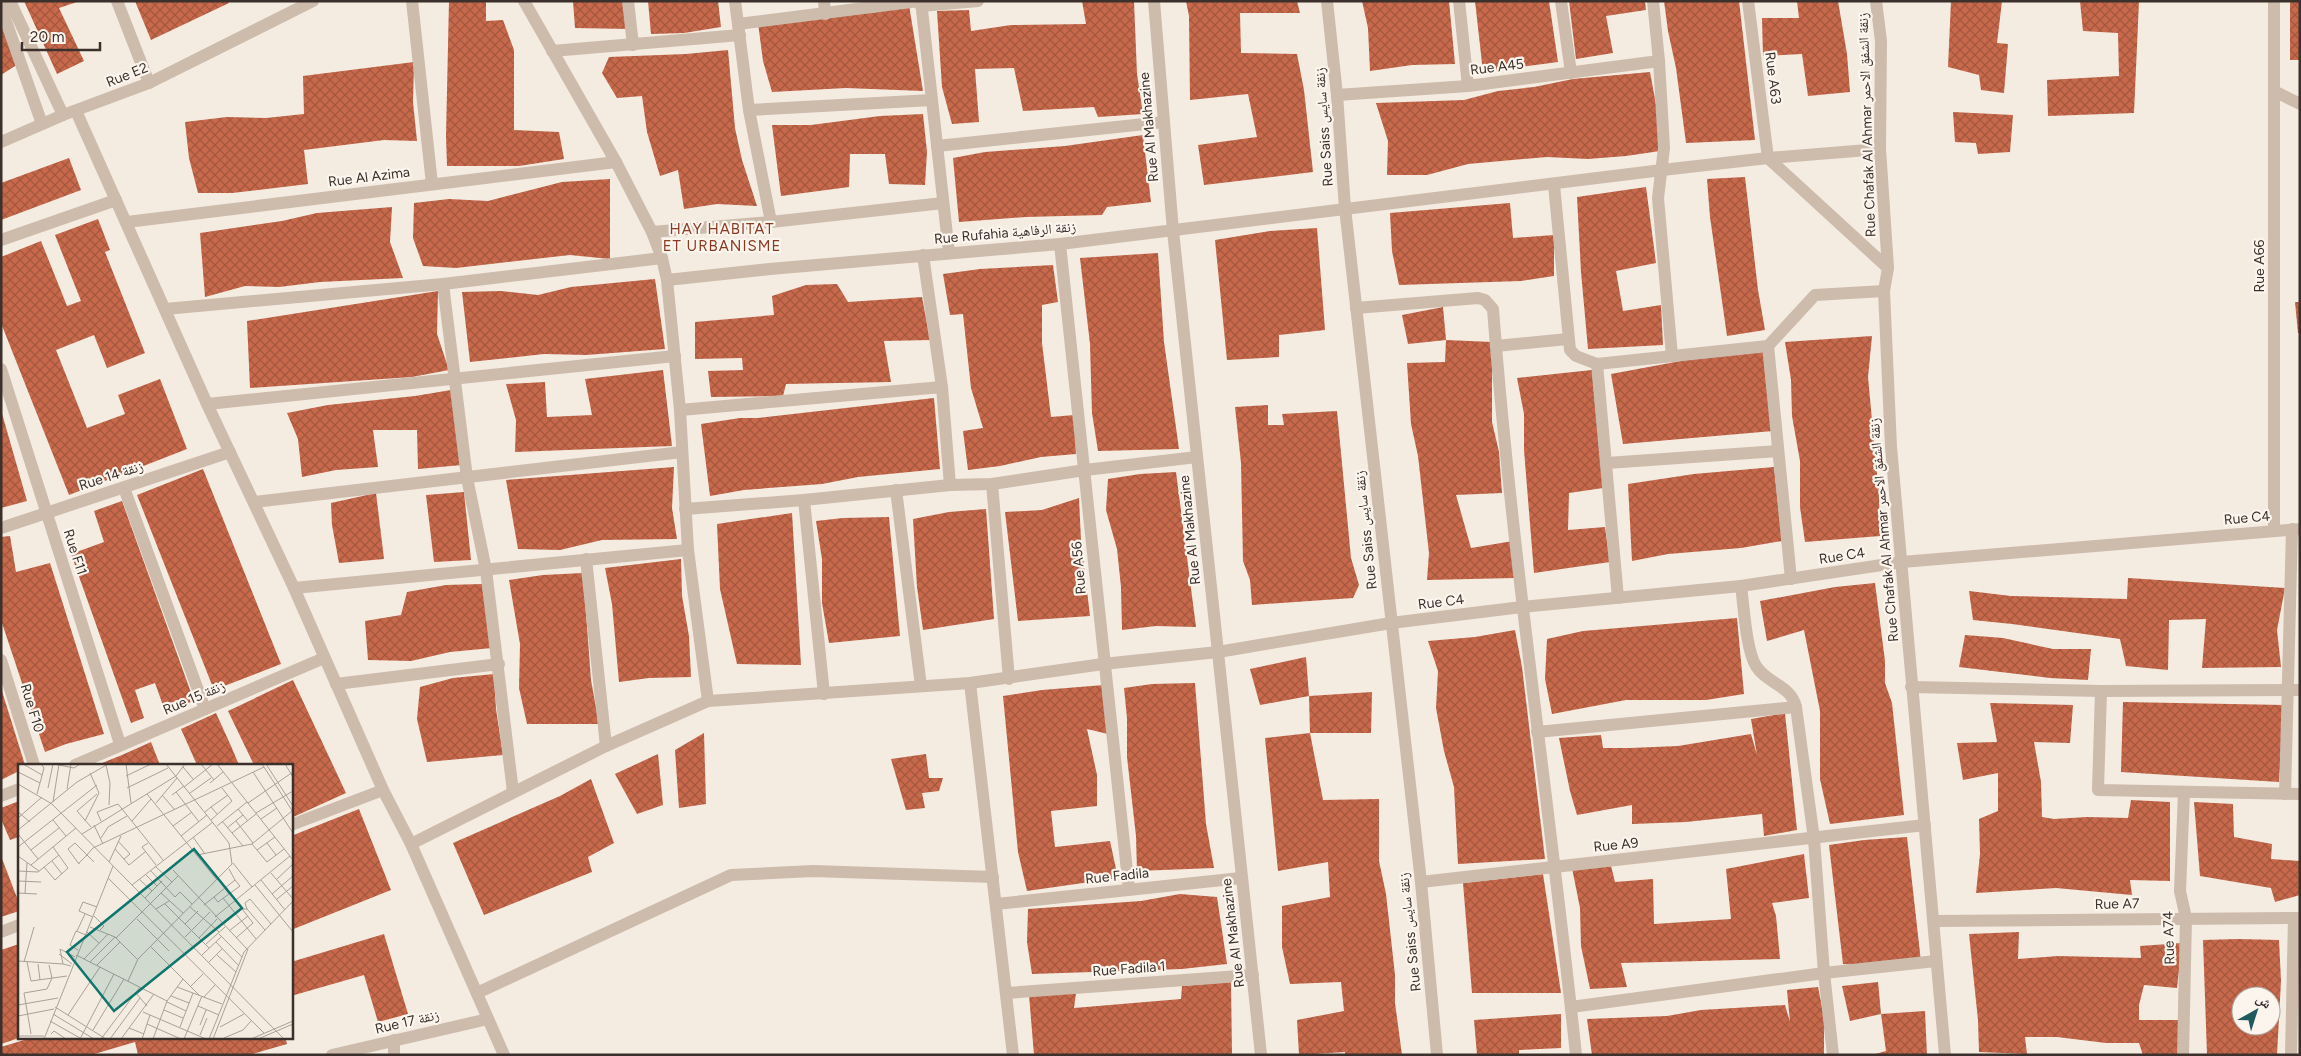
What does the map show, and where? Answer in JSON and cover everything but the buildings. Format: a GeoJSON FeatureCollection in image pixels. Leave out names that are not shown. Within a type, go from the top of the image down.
{"type":"FeatureCollection","features":[{"type":"Feature","properties":{"kind":"street"},"geometry":{"type":"LineString","coordinates":[[10,1],[63,115]]}},
{"type":"Feature","properties":{"kind":"street"},"geometry":{"type":"LineString","coordinates":[[117,1],[149,83]]}},
{"type":"Feature","properties":{"kind":"street","name":"Rue E2"},"geometry":{"type":"LineString","coordinates":[[1,142],[63,115],[149,83],[313,1]]}},
{"type":"Feature","properties":{"kind":"street"},"geometry":{"type":"LineString","coordinates":[[412,1],[432,184]]}},
{"type":"Feature","properties":{"kind":"street"},"geometry":{"type":"LineString","coordinates":[[411,844],[606,746],[708,701],[688,550],[680,410],[667,280],[662,258],[652,232],[616,162],[524,1]]}},
{"type":"Feature","properties":{"kind":"street"},"geometry":{"type":"LineString","coordinates":[[628,1],[634,45]]}},
{"type":"Feature","properties":{"kind":"street"},"geometry":{"type":"LineString","coordinates":[[735,1],[750,110],[771,222]]}},
{"type":"Feature","properties":{"kind":"street"},"geometry":{"type":"LineString","coordinates":[[552,51],[634,45],[739,30],[824,8],[978,1]]}},
{"type":"Feature","properties":{"kind":"street","name":"Rue Al Makhazine"},"geometry":{"type":"LineString","coordinates":[[1154,1],[1173,231],[1261,1055]]}},
{"type":"Feature","properties":{"kind":"street","name":"Rue Saiss زنقة سايس"},"geometry":{"type":"LineString","coordinates":[[1327,1],[1337,95],[1345,208],[1390,623],[1421,882],[1437,1055]]}},
{"type":"Feature","properties":{"kind":"street"},"geometry":{"type":"LineString","coordinates":[[1459,1],[1468,86]]}},
{"type":"Feature","properties":{"kind":"street"},"geometry":{"type":"LineString","coordinates":[[1561,1],[1571,73]]}},
{"type":"Feature","properties":{"kind":"street"},"geometry":{"type":"LineString","coordinates":[[1652,1],[1659,61],[1664,148],[1658,198],[1672,356]]}},
{"type":"Feature","properties":{"kind":"street","name":"Rue A63"},"geometry":{"type":"LineString","coordinates":[[1748,1],[1768,158]]}},
{"type":"Feature","properties":{"kind":"street","name":"Rue Chafak Al Ahmar زنقة الشفق الاحمر"},"geometry":{"type":"LineString","coordinates":[[1876,1],[1881,41],[1880,149],[1888,268],[1884,291],[1891,447],[1945,1055]]}},
{"type":"Feature","properties":{"kind":"street","name":"Rue A66"},"geometry":{"type":"LineString","coordinates":[[2274,1],[2274,531]]}},
{"type":"Feature","properties":{"kind":"street"},"geometry":{"type":"LineString","coordinates":[[921,3],[949,253]]}},
{"type":"Feature","properties":{"kind":"street"},"geometry":{"type":"LineString","coordinates":[[1,8],[42,124]]}},
{"type":"Feature","properties":{"kind":"street","name":"Rue A45"},"geometry":{"type":"LineString","coordinates":[[1337,95],[1468,86],[1659,61]]}},
{"type":"Feature","properties":{"kind":"street"},"geometry":{"type":"LineString","coordinates":[[2274,91],[2300,104]]}},
{"type":"Feature","properties":{"kind":"street"},"geometry":{"type":"LineString","coordinates":[[750,110],[932,100]]}},
{"type":"Feature","properties":{"kind":"street"},"geometry":{"type":"LineString","coordinates":[[76,111],[207,404],[294,588],[383,790],[411,844],[504,1055]]}},
{"type":"Feature","properties":{"kind":"street"},"geometry":{"type":"LineString","coordinates":[[937,146],[1164,122]]}},
{"type":"Feature","properties":{"kind":"street","name":"Rue Rufahia زنقة الرفاهية"},"geometry":{"type":"LineString","coordinates":[[667,280],[1060,244],[1345,208],[1554,185],[1662,170],[1768,158],[1880,149]]}},
{"type":"Feature","properties":{"kind":"street"},"geometry":{"type":"LineString","coordinates":[[1768,158],[1888,268]]}},
{"type":"Feature","properties":{"kind":"street","name":"Rue Al Azima"},"geometry":{"type":"LineString","coordinates":[[127,222],[616,162]]}},
{"type":"Feature","properties":{"kind":"street"},"geometry":{"type":"LineString","coordinates":[[1554,185],[1570,350],[1576,356],[1597,364],[1768,346],[1815,295],[1884,291]]}},
{"type":"Feature","properties":{"kind":"street"},"geometry":{"type":"LineString","coordinates":[[1,240],[116,200]]}},
{"type":"Feature","properties":{"kind":"street"},"geometry":{"type":"LineString","coordinates":[[652,232],[771,222],[943,203]]}},
{"type":"Feature","properties":{"kind":"street","name":"Rue A56"},"geometry":{"type":"LineString","coordinates":[[1060,244],[1128,890]]}},
{"type":"Feature","properties":{"kind":"street"},"geometry":{"type":"LineString","coordinates":[[923,256],[942,387],[950,485]]}},
{"type":"Feature","properties":{"kind":"street"},"geometry":{"type":"LineString","coordinates":[[165,309],[443,284],[662,258]]}},
{"type":"Feature","properties":{"kind":"street"},"geometry":{"type":"LineString","coordinates":[[443,284],[453,380],[467,478],[486,570],[499,664],[513,792]]}},
{"type":"Feature","properties":{"kind":"street"},"geometry":{"type":"LineString","coordinates":[[1356,308],[1478,298],[1485,300],[1493,309],[1522,607],[1556,866],[1576,1055]]}},
{"type":"Feature","properties":{"kind":"street"},"geometry":{"type":"LineString","coordinates":[[1496,346],[1568,339]]}},
{"type":"Feature","properties":{"kind":"street"},"geometry":{"type":"LineString","coordinates":[[1768,346],[1791,579]]}},
{"type":"Feature","properties":{"kind":"street"},"geometry":{"type":"LineString","coordinates":[[207,404],[675,356]]}},
{"type":"Feature","properties":{"kind":"street"},"geometry":{"type":"LineString","coordinates":[[1597,364],[1618,598]]}},
{"type":"Feature","properties":{"kind":"street","name":"Rue F11"},"geometry":{"type":"LineString","coordinates":[[1,369],[120,744]]}},
{"type":"Feature","properties":{"kind":"street"},"geometry":{"type":"LineString","coordinates":[[680,410],[942,387]]}},
{"type":"Feature","properties":{"kind":"street"},"geometry":{"type":"LineString","coordinates":[[1607,463],[1778,451]]}},
{"type":"Feature","properties":{"kind":"street","name":"Rue 14 زنقة"},"geometry":{"type":"LineString","coordinates":[[1,528],[230,452]]}},
{"type":"Feature","properties":{"kind":"street"},"geometry":{"type":"LineString","coordinates":[[254,502],[682,452]]}},
{"type":"Feature","properties":{"kind":"street"},"geometry":{"type":"LineString","coordinates":[[685,509],[804,500],[950,485],[992,484],[1085,470],[1198,457]]}},
{"type":"Feature","properties":{"kind":"street"},"geometry":{"type":"LineString","coordinates":[[992,484],[1009,679]]}},
{"type":"Feature","properties":{"kind":"street"},"geometry":{"type":"LineString","coordinates":[[124,488],[205,710]]}},
{"type":"Feature","properties":{"kind":"street"},"geometry":{"type":"LineString","coordinates":[[896,490],[921,686]]}},
{"type":"Feature","properties":{"kind":"street"},"geometry":{"type":"LineString","coordinates":[[804,500],[824,694]]}},
{"type":"Feature","properties":{"kind":"street"},"geometry":{"type":"LineString","coordinates":[[2285,794],[2294,690],[2296,529]]}},
{"type":"Feature","properties":{"kind":"street","name":"Rue C4"},"geometry":{"type":"LineString","coordinates":[[708,701],[1009,679],[1104,664],[1218,652],[1390,623],[1522,607],[1741,586],[1902,562],[2296,529]]}},
{"type":"Feature","properties":{"kind":"street"},"geometry":{"type":"LineString","coordinates":[[294,588],[688,550]]}},
{"type":"Feature","properties":{"kind":"street"},"geometry":{"type":"LineString","coordinates":[[586,559],[606,746]]}},
{"type":"Feature","properties":{"kind":"street"},"geometry":{"type":"LineString","coordinates":[[1741,586],[1752,657],[1763,676],[1790,693],[1794,698],[1796,707],[1814,839],[1824,974],[1833,1055]]}},
{"type":"Feature","properties":{"kind":"street","name":"Rue 15 زنقة"},"geometry":{"type":"LineString","coordinates":[[77,764],[324,658]]}},
{"type":"Feature","properties":{"kind":"street","name":"Rue F10"},"geometry":{"type":"LineString","coordinates":[[1,660],[34,764]]}},
{"type":"Feature","properties":{"kind":"street"},"geometry":{"type":"LineString","coordinates":[[336,684],[499,664]]}},
{"type":"Feature","properties":{"kind":"street"},"geometry":{"type":"LineString","coordinates":[[970,683],[1013,1055]]}},
{"type":"Feature","properties":{"kind":"street"},"geometry":{"type":"LineString","coordinates":[[1911,688],[2101,691],[2294,690]]}},
{"type":"Feature","properties":{"kind":"street"},"geometry":{"type":"LineString","coordinates":[[2101,691],[2098,790],[2300,794]]}},
{"type":"Feature","properties":{"kind":"street"},"geometry":{"type":"LineString","coordinates":[[1537,732],[1796,707]]}},
{"type":"Feature","properties":{"kind":"street"},"geometry":{"type":"LineString","coordinates":[[1,796],[18,789]]}},
{"type":"Feature","properties":{"kind":"street"},"geometry":{"type":"LineString","coordinates":[[292,824],[383,790]]}},
{"type":"Feature","properties":{"kind":"street","name":"Rue A74"},"geometry":{"type":"LineString","coordinates":[[2183,1055],[2186,918],[2180,890],[2184,792]]}},
{"type":"Feature","properties":{"kind":"street","name":"Rue A9"},"geometry":{"type":"LineString","coordinates":[[1421,882],[1925,826]]}},
{"type":"Feature","properties":{"kind":"street"},"geometry":{"type":"LineString","coordinates":[[477,993],[731,875],[813,871],[993,877]]}},
{"type":"Feature","properties":{"kind":"street","name":"Rue Fadila"},"geometry":{"type":"LineString","coordinates":[[996,904],[1241,878]]}},
{"type":"Feature","properties":{"kind":"street"},"geometry":{"type":"LineString","coordinates":[[2291,1055],[2297,918]]}},
{"type":"Feature","properties":{"kind":"street","name":"Rue A7"},"geometry":{"type":"LineString","coordinates":[[1934,921],[2297,918]]}},
{"type":"Feature","properties":{"kind":"street"},"geometry":{"type":"LineString","coordinates":[[1,932],[18,925]]}},
{"type":"Feature","properties":{"kind":"street"},"geometry":{"type":"LineString","coordinates":[[1571,1007],[1936,961]]}},
{"type":"Feature","properties":{"kind":"street","name":"Rue Fadila 1"},"geometry":{"type":"LineString","coordinates":[[1007,993],[1253,975]]}},
{"type":"Feature","properties":{"kind":"street","name":"Rue 17 زنقة"},"geometry":{"type":"LineString","coordinates":[[332,1055],[488,1019]]}},
{"type":"Feature","properties":{"kind":"street"},"geometry":{"type":"LineString","coordinates":[[394,1040],[394,1055]]}},
{"type":"Feature","properties":{"kind":"district","name":"HAY HABITAT ET URBANISME"},"geometry":{"type":"Point","coordinates":[722,238]}}]}
